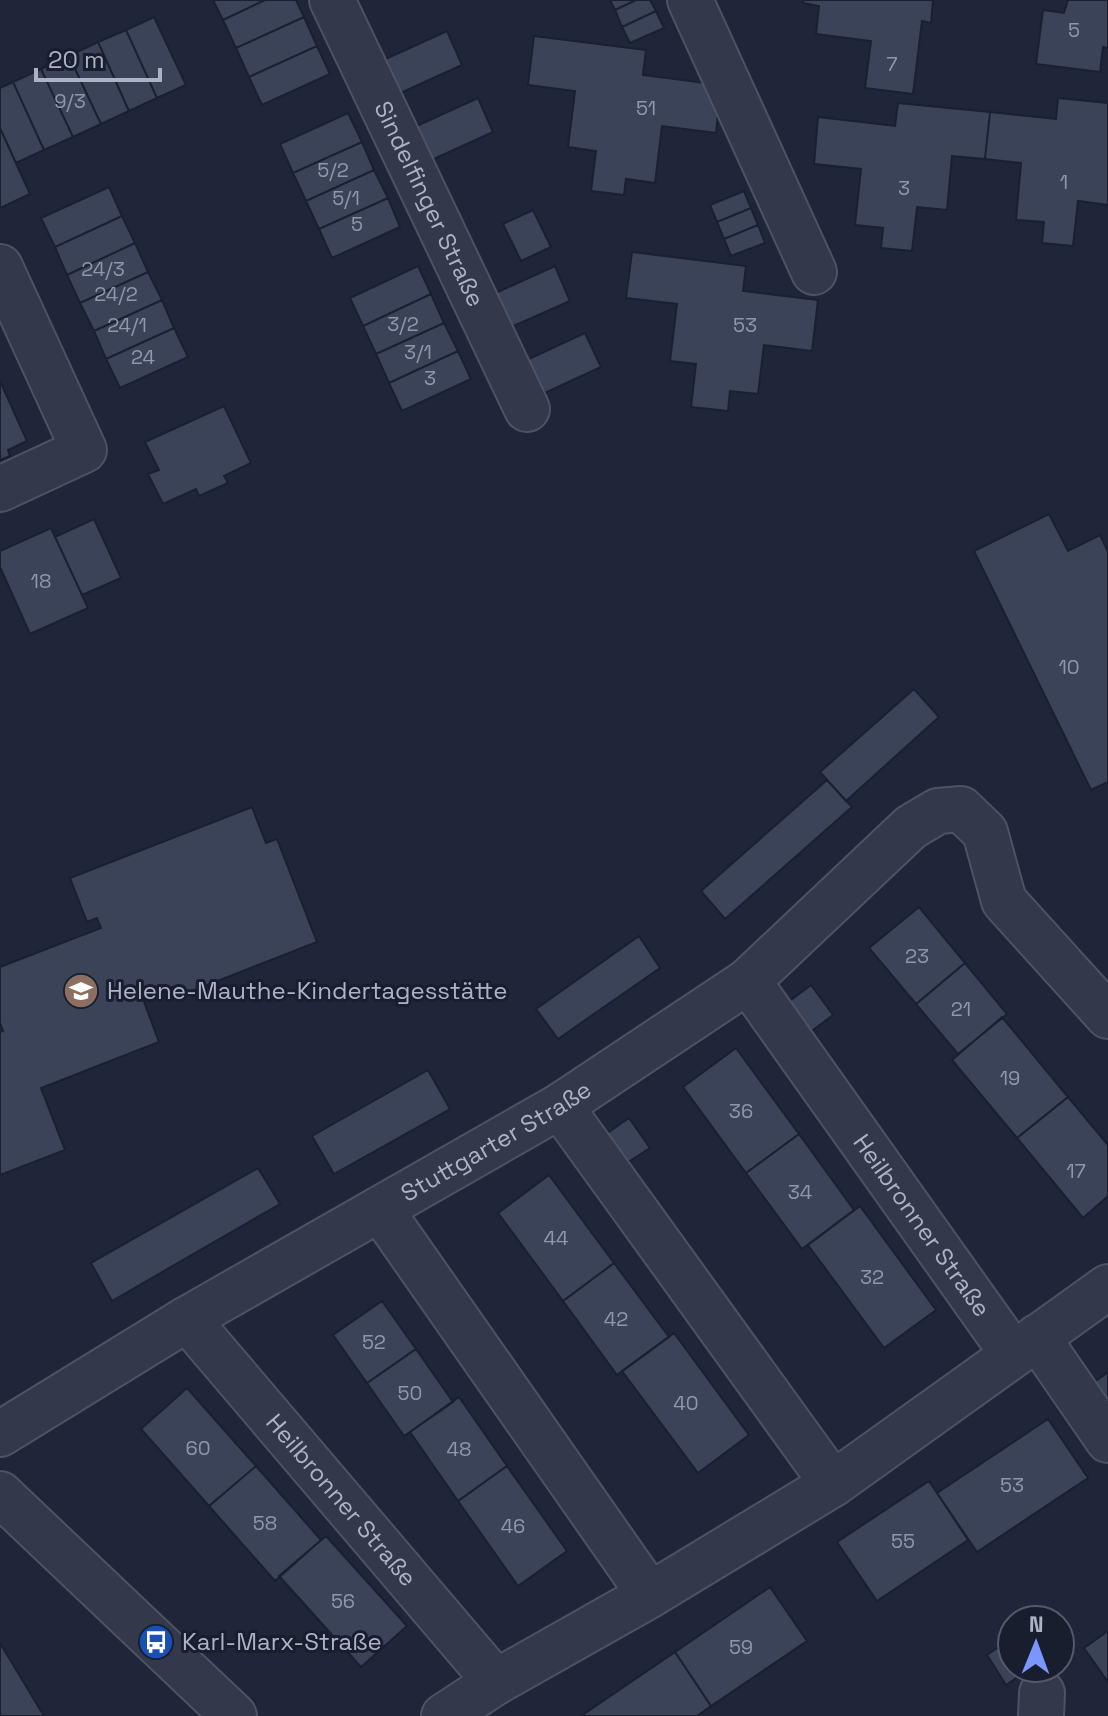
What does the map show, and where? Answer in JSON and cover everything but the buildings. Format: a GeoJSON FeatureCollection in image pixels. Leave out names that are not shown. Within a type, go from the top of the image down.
{"type":"FeatureCollection","features":[{"type":"Feature","properties":{"kind":"street","name":"Sindelfinger Straße"},"geometry":{"type":"LineString","coordinates":[[332,0],[527,409]]}},
{"type":"Feature","properties":{"kind":"street"},"geometry":{"type":"LineString","coordinates":[[690,0],[814,272]]}},
{"type":"Feature","properties":{"kind":"street"},"geometry":{"type":"LineString","coordinates":[[0,267],[84,450],[0,489]]}},
{"type":"Feature","properties":{"kind":"street","name":"Stuttgarter Straße"},"geometry":{"type":"LineString","coordinates":[[0,1434],[187,1319],[560,1106],[748,981],[911,827],[938,811],[961,809],[985,832],[1004,901],[1108,1016]]}},
{"type":"Feature","properties":{"kind":"street","name":"Heilbronner Straße"},"geometry":{"type":"LineString","coordinates":[[748,981],[1025,1345],[1108,1440]]}},
{"type":"Feature","properties":{"kind":"street"},"geometry":{"type":"LineString","coordinates":[[560,1106],[833,1484]]}},
{"type":"Feature","properties":{"kind":"street"},"geometry":{"type":"LineString","coordinates":[[380,1209],[650,1595]]}},
{"type":"Feature","properties":{"kind":"street"},"geometry":{"type":"LineString","coordinates":[[444,1716],[496,1682],[650,1595],[833,1484],[1108,1287]]}},
{"type":"Feature","properties":{"kind":"street","name":"Heilbronner Straße"},"geometry":{"type":"LineString","coordinates":[[187,1319],[496,1682]]}},
{"type":"Feature","properties":{"kind":"street"},"geometry":{"type":"LineString","coordinates":[[0,1494],[234,1716]]}},
{"type":"Feature","properties":{"kind":"place","name":"Helene-Mauthe-Kindertagesstätte"},"geometry":{"type":"Point","coordinates":[81,991]}},
{"type":"Feature","properties":{"kind":"place","name":"Karl-Marx-Straße"},"geometry":{"type":"Point","coordinates":[156,1642]}}]}
